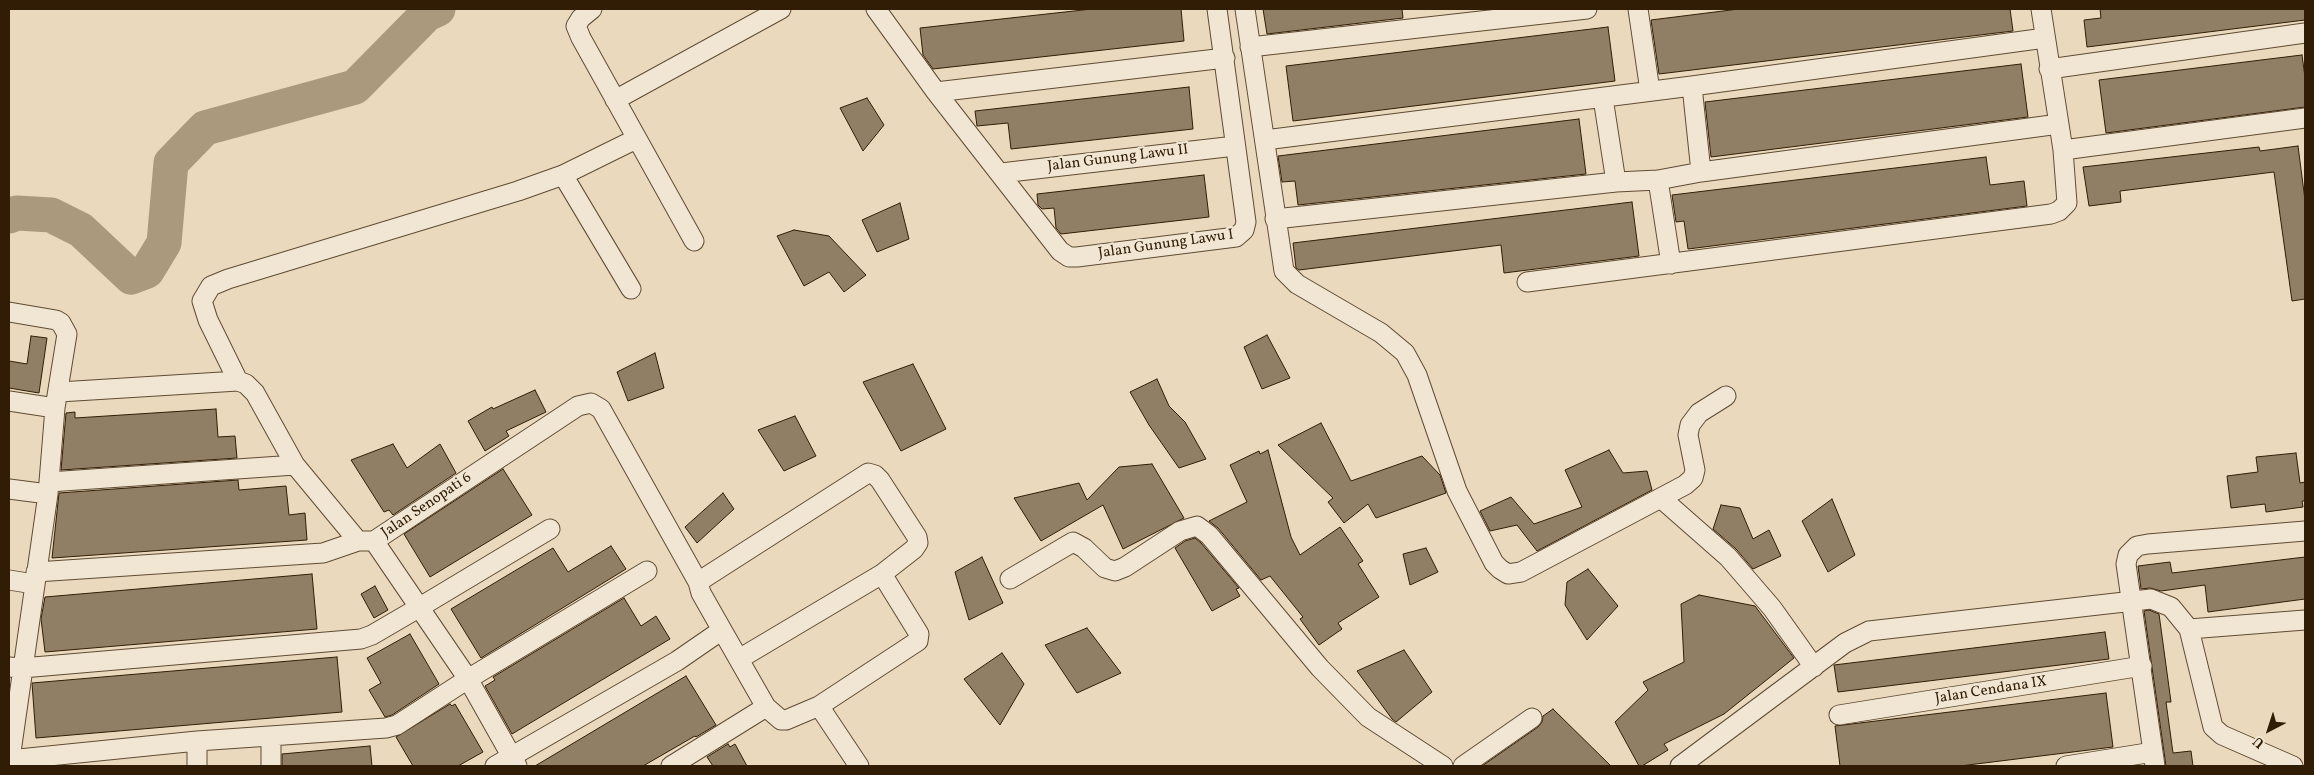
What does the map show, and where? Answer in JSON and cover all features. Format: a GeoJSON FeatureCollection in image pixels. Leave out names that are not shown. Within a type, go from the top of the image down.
{"type":"FeatureCollection","features":[{"type":"Feature","properties":{"kind":"street"},"geometry":{"type":"LineString","coordinates":[[592,9],[581,18],[576,26],[694,241]]}},
{"type":"Feature","properties":{"kind":"street"},"geometry":{"type":"LineString","coordinates":[[615,100],[781,9]]}},
{"type":"Feature","properties":{"kind":"street"},"geometry":{"type":"LineString","coordinates":[[876,9],[936,92],[1001,173]]}},
{"type":"Feature","properties":{"kind":"street"},"geometry":{"type":"LineString","coordinates":[[1217,9],[1225,58],[1235,146]]}},
{"type":"Feature","properties":{"kind":"street"},"geometry":{"type":"LineString","coordinates":[[1245,9],[1281,263],[1289,278],[1359,322],[1390,338],[1405,353],[1417,375],[1457,491],[1494,563],[1500,569],[1508,574],[1521,572],[1662,499],[1685,485],[1695,474],[1688,435],[1692,420],[1726,396]]}},
{"type":"Feature","properties":{"kind":"street"},"geometry":{"type":"LineString","coordinates":[[1250,47],[1587,9]]}},
{"type":"Feature","properties":{"kind":"street"},"geometry":{"type":"LineString","coordinates":[[1638,9],[1650,91]]}},
{"type":"Feature","properties":{"kind":"street"},"geometry":{"type":"LineString","coordinates":[[1527,282],[2051,214],[2059,211],[2067,203],[2063,150],[2041,9]]}},
{"type":"Feature","properties":{"kind":"street"},"geometry":{"type":"LineString","coordinates":[[2049,69],[2305,33]]}},
{"type":"Feature","properties":{"kind":"street"},"geometry":{"type":"LineString","coordinates":[[1265,140],[1603,98],[2045,38]]}},
{"type":"Feature","properties":{"kind":"street"},"geometry":{"type":"LineString","coordinates":[[936,92],[1225,58]]}},
{"type":"Feature","properties":{"kind":"street"},"geometry":{"type":"LineString","coordinates":[[1692,86],[1701,172]]}},
{"type":"Feature","properties":{"kind":"street"},"geometry":{"type":"LineString","coordinates":[[1603,98],[1616,182]]}},
{"type":"Feature","properties":{"kind":"street"},"geometry":{"type":"LineString","coordinates":[[2063,150],[2305,118]]}},
{"type":"Feature","properties":{"kind":"street"},"geometry":{"type":"LineString","coordinates":[[1275,219],[1616,182],[1658,180],[1701,172],[2059,124]]}},
{"type":"Feature","properties":{"kind":"street"},"geometry":{"type":"LineString","coordinates":[[238,381],[208,320],[202,301],[211,286],[228,279],[518,191],[563,175],[636,138]]}},
{"type":"Feature","properties":{"kind":"street","name":"Jalan Gunung Lawu II"},"geometry":{"type":"LineString","coordinates":[[1001,173],[1235,146]]}},
{"type":"Feature","properties":{"kind":"street","name":"Jalan Gunung Lawu I"},"geometry":{"type":"LineString","coordinates":[[1001,173],[1060,251],[1069,256],[1077,257],[1236,237],[1242,233],[1246,222],[1235,146]]}},
{"type":"Feature","properties":{"kind":"street"},"geometry":{"type":"LineString","coordinates":[[563,175],[631,289]]}},
{"type":"Feature","properties":{"kind":"street"},"geometry":{"type":"LineString","coordinates":[[1658,180],[1671,264]]}},
{"type":"Feature","properties":{"kind":"street"},"geometry":{"type":"LineString","coordinates":[[9,312],[50,318],[61,323],[67,334],[35,578],[15,668],[9,762],[197,741],[386,728],[397,725],[468,679],[647,571]]}},
{"type":"Feature","properties":{"kind":"street"},"geometry":{"type":"LineString","coordinates":[[9,401],[57,400],[238,381],[246,384],[254,393],[295,465],[366,541],[420,607],[468,679],[514,761]]}},
{"type":"Feature","properties":{"kind":"street","name":"Jalan Senopati 6"},"geometry":{"type":"LineString","coordinates":[[9,580],[323,554],[366,541],[578,406],[590,403],[601,408],[766,707]]}},
{"type":"Feature","properties":{"kind":"street"},"geometry":{"type":"LineString","coordinates":[[9,489],[48,488],[295,465]]}},
{"type":"Feature","properties":{"kind":"street"},"geometry":{"type":"LineString","coordinates":[[698,582],[868,474],[875,475],[880,480],[918,540],[914,549],[882,574],[739,660]]}},
{"type":"Feature","properties":{"kind":"street"},"geometry":{"type":"LineString","coordinates":[[1662,499],[1728,558],[1772,608],[1814,667]]}},
{"type":"Feature","properties":{"kind":"street"},"geometry":{"type":"LineString","coordinates":[[1010,579],[1073,542],[1084,548],[1105,568],[1115,570],[1125,567],[1180,531],[1197,526],[1209,535],[1320,668],[1368,717],[1443,766]]}},
{"type":"Feature","properties":{"kind":"street"},"geometry":{"type":"LineString","coordinates":[[15,668],[350,641],[372,635],[550,529]]}},
{"type":"Feature","properties":{"kind":"street"},"geometry":{"type":"LineString","coordinates":[[2066,766],[2154,759],[2126,564],[2128,555],[2136,546],[2305,531]]}},
{"type":"Feature","properties":{"kind":"street"},"geometry":{"type":"LineString","coordinates":[[671,766],[766,707],[781,720],[786,720],[819,706],[918,641],[919,634],[882,574]]}},
{"type":"Feature","properties":{"kind":"street"},"geometry":{"type":"LineString","coordinates":[[1680,766],[1854,636],[1869,631],[2151,599],[2171,608],[2189,629],[2213,727],[2222,735],[2292,766]]}},
{"type":"Feature","properties":{"kind":"street"},"geometry":{"type":"LineString","coordinates":[[2189,629],[2305,620]]}},
{"type":"Feature","properties":{"kind":"street"},"geometry":{"type":"LineString","coordinates":[[495,766],[514,761],[677,661],[722,630]]}},
{"type":"Feature","properties":{"kind":"street","name":"Jalan Cendana IX"},"geometry":{"type":"LineString","coordinates":[[1839,715],[2142,666]]}},
{"type":"Feature","properties":{"kind":"street"},"geometry":{"type":"LineString","coordinates":[[819,706],[859,766]]}},
{"type":"Feature","properties":{"kind":"street"},"geometry":{"type":"LineString","coordinates":[[1462,766],[1532,718]]}},
{"type":"Feature","properties":{"kind":"street"},"geometry":{"type":"LineString","coordinates":[[271,736],[271,766]]}},
{"type":"Feature","properties":{"kind":"street"},"geometry":{"type":"LineString","coordinates":[[197,741],[197,766]]}},
{"type":"Feature","properties":{"kind":"building"},"geometry":{"type":"Polygon","coordinates":[[[1092,9],[1181,9],[1184,41],[933,69],[923,55],[920,28],[1092,9]]]}},
{"type":"Feature","properties":{"kind":"building"},"geometry":{"type":"Polygon","coordinates":[[[1263,9],[1402,9],[1403,18],[1267,34],[1263,9]]]}},
{"type":"Feature","properties":{"kind":"building"},"geometry":{"type":"Polygon","coordinates":[[[1739,9],[2010,9],[2013,31],[1659,74],[1651,20],[1739,9]]]}},
{"type":"Feature","properties":{"kind":"building"},"geometry":{"type":"Polygon","coordinates":[[[2100,9],[2305,9],[2305,20],[2087,47],[2084,20],[2101,18],[2100,9]]]}},
{"type":"Feature","properties":{"kind":"building"},"geometry":{"type":"Polygon","coordinates":[[[1608,27],[1615,81],[1293,121],[1286,66],[1608,27]]]}},
{"type":"Feature","properties":{"kind":"building"},"geometry":{"type":"Polygon","coordinates":[[[2302,55],[2305,77],[2305,107],[2106,133],[2099,80],[2302,55]]]}},
{"type":"Feature","properties":{"kind":"building"},"geometry":{"type":"Polygon","coordinates":[[[2021,64],[2028,117],[1711,157],[1705,102],[2021,64]]]}},
{"type":"Feature","properties":{"kind":"building"},"geometry":{"type":"Polygon","coordinates":[[[1189,87],[1193,129],[1011,149],[1008,123],[977,126],[975,111],[1189,87]]]}},
{"type":"Feature","properties":{"kind":"building"},"geometry":{"type":"Polygon","coordinates":[[[867,98],[884,125],[863,151],[840,108],[867,98]]]}},
{"type":"Feature","properties":{"kind":"building"},"geometry":{"type":"Polygon","coordinates":[[[1579,119],[1586,174],[1298,205],[1295,181],[1282,182],[1278,156],[1579,119]]]}},
{"type":"Feature","properties":{"kind":"building"},"geometry":{"type":"Polygon","coordinates":[[[2298,146],[2305,200],[2305,299],[2292,301],[2274,172],[2120,191],[2121,202],[2089,206],[2083,167],[2259,147],[2260,151],[2298,146]]]}},
{"type":"Feature","properties":{"kind":"building"},"geometry":{"type":"Polygon","coordinates":[[[1986,157],[1990,185],[2024,181],[2027,206],[1688,249],[1684,221],[1676,222],[1672,195],[1986,157]]]}},
{"type":"Feature","properties":{"kind":"building"},"geometry":{"type":"Polygon","coordinates":[[[1204,175],[1209,217],[1061,234],[1056,228],[1054,208],[1042,209],[1038,205],[1037,194],[1204,175]]]}},
{"type":"Feature","properties":{"kind":"building"},"geometry":{"type":"Polygon","coordinates":[[[1632,202],[1639,256],[1504,273],[1501,245],[1299,270],[1296,268],[1293,243],[1632,202]]]}},
{"type":"Feature","properties":{"kind":"building"},"geometry":{"type":"Polygon","coordinates":[[[900,203],[909,239],[877,252],[862,220],[900,203]]]}},
{"type":"Feature","properties":{"kind":"building"},"geometry":{"type":"Polygon","coordinates":[[[794,230],[829,236],[866,275],[844,292],[829,272],[804,286],[777,236],[794,230]]]}},
{"type":"Feature","properties":{"kind":"building"},"geometry":{"type":"Polygon","coordinates":[[[1267,335],[1290,378],[1262,389],[1244,347],[1267,335]]]}},
{"type":"Feature","properties":{"kind":"building"},"geometry":{"type":"Polygon","coordinates":[[[31,336],[47,338],[39,393],[9,388],[9,361],[27,364],[31,336]]]}},
{"type":"Feature","properties":{"kind":"building"},"geometry":{"type":"Polygon","coordinates":[[[655,353],[664,388],[628,401],[617,372],[655,353]]]}},
{"type":"Feature","properties":{"kind":"building"},"geometry":{"type":"Polygon","coordinates":[[[913,364],[946,429],[901,451],[863,382],[913,364]]]}},
{"type":"Feature","properties":{"kind":"building"},"geometry":{"type":"Polygon","coordinates":[[[1157,379],[1169,406],[1185,422],[1206,459],[1179,468],[1149,425],[1130,392],[1157,379]]]}},
{"type":"Feature","properties":{"kind":"building"},"geometry":{"type":"Polygon","coordinates":[[[535,390],[546,412],[506,431],[509,436],[485,451],[468,421],[492,407],[493,409],[535,390]]]}},
{"type":"Feature","properties":{"kind":"building"},"geometry":{"type":"Polygon","coordinates":[[[216,409],[218,437],[235,436],[237,458],[61,470],[66,413],[75,412],[75,418],[216,409]]]}},
{"type":"Feature","properties":{"kind":"building"},"geometry":{"type":"Polygon","coordinates":[[[795,416],[816,456],[784,471],[758,430],[795,416]]]}},
{"type":"Feature","properties":{"kind":"building"},"geometry":{"type":"Polygon","coordinates":[[[1321,423],[1351,481],[1422,456],[1440,475],[1446,493],[1376,518],[1368,504],[1344,523],[1328,502],[1333,498],[1278,445],[1321,423]]]}},
{"type":"Feature","properties":{"kind":"building"},"geometry":{"type":"Polygon","coordinates":[[[393,444],[407,468],[440,444],[456,473],[393,515],[389,510],[384,512],[351,460],[393,444]]]}},
{"type":"Feature","properties":{"kind":"building"},"geometry":{"type":"Polygon","coordinates":[[[1268,450],[1291,537],[1300,555],[1340,527],[1363,561],[1358,564],[1379,597],[1338,623],[1342,629],[1319,645],[1300,619],[1303,617],[1270,576],[1261,580],[1218,528],[1209,521],[1247,502],[1230,465],[1259,451],[1260,454],[1268,450]]]}},
{"type":"Feature","properties":{"kind":"building"},"geometry":{"type":"Polygon","coordinates":[[[1609,450],[1623,473],[1647,471],[1652,490],[1537,551],[1517,525],[1490,531],[1480,511],[1511,497],[1534,524],[1582,507],[1565,470],[1609,450]]]}},
{"type":"Feature","properties":{"kind":"building"},"geometry":{"type":"Polygon","coordinates":[[[2296,453],[2300,483],[2305,482],[2305,501],[2302,501],[2303,507],[2266,512],[2265,504],[2231,508],[2227,476],[2258,472],[2256,457],[2296,453]]]}},
{"type":"Feature","properties":{"kind":"building"},"geometry":{"type":"Polygon","coordinates":[[[1152,464],[1184,518],[1123,549],[1103,505],[1041,541],[1014,498],[1079,483],[1087,500],[1119,467],[1152,464]]]}},
{"type":"Feature","properties":{"kind":"building"},"geometry":{"type":"Polygon","coordinates":[[[503,469],[532,515],[430,577],[404,534],[503,469]]]}},
{"type":"Feature","properties":{"kind":"building"},"geometry":{"type":"Polygon","coordinates":[[[238,480],[239,490],[286,486],[289,515],[305,513],[307,540],[52,558],[59,493],[238,480]]]}},
{"type":"Feature","properties":{"kind":"building"},"geometry":{"type":"Polygon","coordinates":[[[723,493],[734,509],[697,543],[685,527],[723,493]]]}},
{"type":"Feature","properties":{"kind":"building"},"geometry":{"type":"Polygon","coordinates":[[[1832,499],[1855,555],[1828,572],[1802,521],[1832,499]]]}},
{"type":"Feature","properties":{"kind":"building"},"geometry":{"type":"Polygon","coordinates":[[[1721,505],[1740,508],[1753,539],[1769,530],[1781,556],[1753,569],[1736,549],[1713,529],[1721,505]]]}},
{"type":"Feature","properties":{"kind":"building"},"geometry":{"type":"Polygon","coordinates":[[[1195,538],[1239,588],[1236,589],[1240,596],[1212,611],[1175,548],[1185,541],[1195,538]]]}},
{"type":"Feature","properties":{"kind":"building"},"geometry":{"type":"Polygon","coordinates":[[[611,546],[626,569],[481,658],[451,609],[553,548],[568,572],[611,546]]]}},
{"type":"Feature","properties":{"kind":"building"},"geometry":{"type":"Polygon","coordinates":[[[1426,548],[1438,572],[1410,585],[1403,554],[1426,548]]]}},
{"type":"Feature","properties":{"kind":"building"},"geometry":{"type":"Polygon","coordinates":[[[982,557],[1003,603],[969,620],[955,572],[982,557]]]}},
{"type":"Feature","properties":{"kind":"building"},"geometry":{"type":"Polygon","coordinates":[[[2305,557],[2305,599],[2208,612],[2205,585],[2161,591],[2150,588],[2141,589],[2138,566],[2170,562],[2172,573],[2305,557]]]}},
{"type":"Feature","properties":{"kind":"building"},"geometry":{"type":"Polygon","coordinates":[[[1588,569],[1618,606],[1587,640],[1565,605],[1567,582],[1588,569]]]}},
{"type":"Feature","properties":{"kind":"building"},"geometry":{"type":"Polygon","coordinates":[[[312,574],[317,629],[45,652],[41,619],[45,597],[312,574]]]}},
{"type":"Feature","properties":{"kind":"building"},"geometry":{"type":"Polygon","coordinates":[[[375,586],[388,610],[374,618],[361,594],[375,586]]]}},
{"type":"Feature","properties":{"kind":"building"},"geometry":{"type":"Polygon","coordinates":[[[1699,595],[1755,606],[1794,658],[1724,714],[1664,744],[1668,750],[1639,766],[1615,722],[1648,690],[1643,682],[1684,662],[1681,604],[1699,595]]]}},
{"type":"Feature","properties":{"kind":"building"},"geometry":{"type":"Polygon","coordinates":[[[624,598],[641,626],[656,616],[670,639],[512,734],[485,686],[495,680],[493,677],[624,598]]]}},
{"type":"Feature","properties":{"kind":"building"},"geometry":{"type":"Polygon","coordinates":[[[2149,610],[2159,614],[2171,702],[2166,702],[2173,753],[2191,751],[2193,766],[2166,766],[2144,611],[2149,610]]]}},
{"type":"Feature","properties":{"kind":"building"},"geometry":{"type":"Polygon","coordinates":[[[1087,628],[1121,673],[1077,693],[1045,645],[1087,628]]]}},
{"type":"Feature","properties":{"kind":"building"},"geometry":{"type":"Polygon","coordinates":[[[2105,632],[2109,659],[1838,692],[1834,665],[2105,632]]]}},
{"type":"Feature","properties":{"kind":"building"},"geometry":{"type":"Polygon","coordinates":[[[410,634],[439,684],[392,715],[385,717],[369,690],[381,683],[367,658],[410,634]]]}},
{"type":"Feature","properties":{"kind":"building"},"geometry":{"type":"Polygon","coordinates":[[[1404,650],[1432,692],[1396,722],[1357,671],[1404,650]]]}},
{"type":"Feature","properties":{"kind":"building"},"geometry":{"type":"Polygon","coordinates":[[[1002,653],[1024,684],[1000,725],[964,679],[1002,653]]]}},
{"type":"Feature","properties":{"kind":"building"},"geometry":{"type":"Polygon","coordinates":[[[337,657],[342,712],[36,738],[32,683],[337,657]]]}},
{"type":"Feature","properties":{"kind":"building"},"geometry":{"type":"Polygon","coordinates":[[[686,676],[716,725],[696,737],[643,766],[535,766],[686,676]]]}},
{"type":"Feature","properties":{"kind":"building"},"geometry":{"type":"Polygon","coordinates":[[[2106,693],[2113,747],[1960,766],[1840,766],[1835,726],[2106,693]]]}},
{"type":"Feature","properties":{"kind":"building"},"geometry":{"type":"Polygon","coordinates":[[[450,704],[452,706],[455,704],[483,752],[458,766],[413,766],[396,737],[450,704]]]}},
{"type":"Feature","properties":{"kind":"building"},"geometry":{"type":"Polygon","coordinates":[[[1553,709],[1611,766],[1482,766],[1538,727],[1542,722],[1543,716],[1553,709]]]}},
{"type":"Feature","properties":{"kind":"building"},"geometry":{"type":"Polygon","coordinates":[[[728,744],[730,747],[735,744],[747,766],[713,766],[707,757],[728,744]]]}},
{"type":"Feature","properties":{"kind":"building"},"geometry":{"type":"Polygon","coordinates":[[[370,746],[372,766],[282,766],[282,754],[370,746]]]}},
{"type":"Feature","properties":{"kind":"waterway"},"geometry":{"type":"LineString","coordinates":[[9,216],[17,213],[51,215],[81,230],[131,277],[147,271],[164,243],[171,163],[205,128],[355,87],[427,14],[438,9]]}}]}
